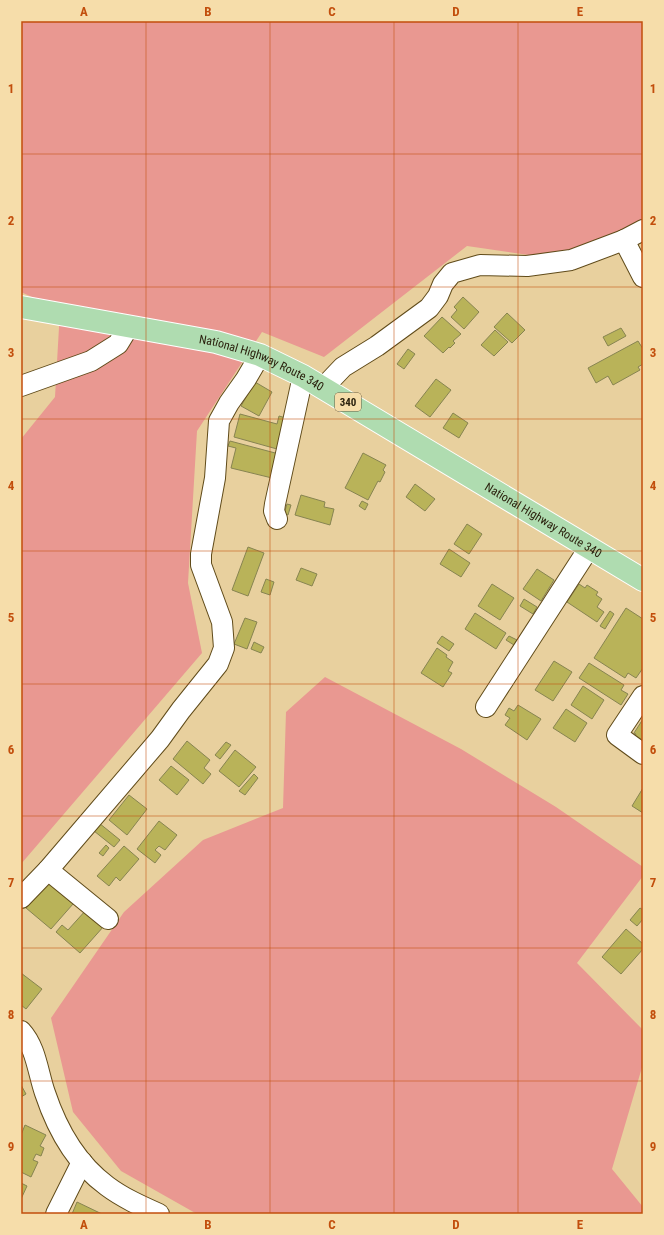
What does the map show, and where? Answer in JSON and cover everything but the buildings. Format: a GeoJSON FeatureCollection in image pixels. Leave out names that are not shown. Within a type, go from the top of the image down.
{"type":"FeatureCollection","features":[{"type":"Feature","properties":{"kind":"highway","name":"National Highway Route 340"},"geometry":{"type":"LineString","coordinates":[[21,307],[216,342],[260,355],[303,376],[643,580]]}},
{"type":"Feature","properties":{"kind":"street"},"geometry":{"type":"LineString","coordinates":[[323,388],[343,367],[377,346],[429,308],[438,296],[442,284],[452,273],[480,265],[527,266],[570,260],[624,240],[643,230]]}},
{"type":"Feature","properties":{"kind":"street"},"geometry":{"type":"LineString","coordinates":[[624,240],[643,277]]}},
{"type":"Feature","properties":{"kind":"street"},"geometry":{"type":"LineString","coordinates":[[21,386],[91,361],[118,344],[129,326]]}},
{"type":"Feature","properties":{"kind":"street"},"geometry":{"type":"LineString","coordinates":[[21,898],[48,870],[160,739],[218,664],[224,648],[222,622],[201,565],[200,554],[215,478],[219,421],[229,403],[246,380],[260,355]]}},
{"type":"Feature","properties":{"kind":"street"},"geometry":{"type":"LineString","coordinates":[[277,519],[274,511],[275,504],[303,376]]}},
{"type":"Feature","properties":{"kind":"street"},"geometry":{"type":"LineString","coordinates":[[486,707],[589,548]]}},
{"type":"Feature","properties":{"kind":"street"},"geometry":{"type":"LineString","coordinates":[[643,696],[617,735],[643,754]]}},
{"type":"Feature","properties":{"kind":"street"},"geometry":{"type":"LineString","coordinates":[[48,870],[108,919]]}},
{"type":"Feature","properties":{"kind":"street"},"geometry":{"type":"LineString","coordinates":[[21,1031],[27,1037],[31,1045],[45,1094],[67,1143],[82,1162],[107,1186],[158,1214]]}},
{"type":"Feature","properties":{"kind":"street"},"geometry":{"type":"LineString","coordinates":[[56,1214],[82,1162]]}},
{"type":"Feature","properties":{"kind":"shaded area"},"geometry":{"type":"Polygon","coordinates":[[[21,21],[643,21],[643,235],[583,263],[467,246],[324,357],[262,332],[197,431],[188,583],[202,653],[21,864],[21,439],[55,397],[60,310],[21,292],[21,21]]]}},
{"type":"Feature","properties":{"kind":"shaded area"},"geometry":{"type":"Polygon","coordinates":[[[325,677],[461,749],[556,807],[643,867],[643,876],[577,963],[643,1030],[643,1064],[612,1169],[643,1207],[643,1214],[197,1214],[121,1171],[73,1112],[51,1018],[124,912],[203,840],[283,808],[286,712],[325,677]]]}}]}
